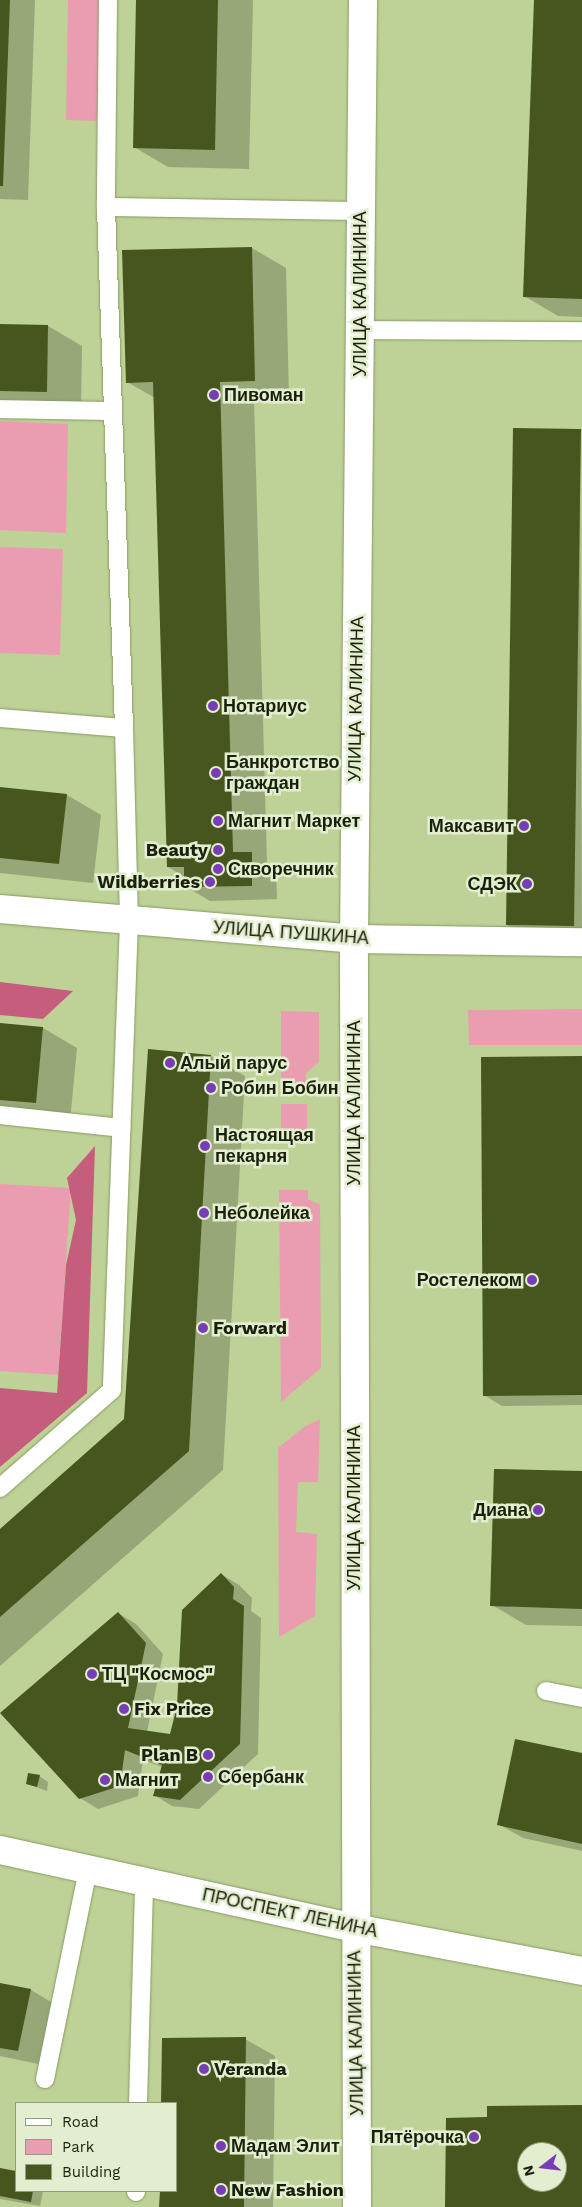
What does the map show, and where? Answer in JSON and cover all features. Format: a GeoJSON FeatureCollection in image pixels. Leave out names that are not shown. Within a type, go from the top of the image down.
{"type":"FeatureCollection","features":[{"type":"Feature","properties":{"kind":"street","name":"УЛИЦА КАЛИНИНА"},"geometry":{"type":"LineString","coordinates":[[357,2207],[354,939],[363,0]]}},
{"type":"Feature","properties":{"kind":"street","name":"УЛИЦА ПУШКИНА"},"geometry":{"type":"LineString","coordinates":[[0,909],[354,939],[582,942]]}},
{"type":"Feature","properties":{"kind":"street","name":"ПРОСПЕКТ ЛЕНИНА"},"geometry":{"type":"LineString","coordinates":[[0,1850],[355,1928],[582,1971]]}},
{"type":"Feature","properties":{"kind":"lane"},"geometry":{"type":"LineString","coordinates":[[0,1488],[112,1390],[129,921],[106,207],[108,0]]}},
{"type":"Feature","properties":{"kind":"lane"},"geometry":{"type":"LineString","coordinates":[[106,207],[361,211]]}},
{"type":"Feature","properties":{"kind":"lane"},"geometry":{"type":"LineString","coordinates":[[360,330],[582,331]]}},
{"type":"Feature","properties":{"kind":"lane"},"geometry":{"type":"LineString","coordinates":[[0,409],[113,411]]}},
{"type":"Feature","properties":{"kind":"lane"},"geometry":{"type":"LineString","coordinates":[[0,718],[124,728]]}},
{"type":"Feature","properties":{"kind":"lane"},"geometry":{"type":"LineString","coordinates":[[0,1115],[121,1128]]}},
{"type":"Feature","properties":{"kind":"lane"},"geometry":{"type":"LineString","coordinates":[[546,1691],[582,1698]]}},
{"type":"Feature","properties":{"kind":"lane"},"geometry":{"type":"LineString","coordinates":[[45,2079],[88,1869]]}},
{"type":"Feature","properties":{"kind":"lane"},"geometry":{"type":"LineString","coordinates":[[138,2102],[144,1882]]}},
{"type":"Feature","properties":{"kind":"green space"},"geometry":{"type":"Polygon","coordinates":[[[68,0],[102,0],[101,121],[66,120],[68,0]]]}},
{"type":"Feature","properties":{"kind":"green space"},"geometry":{"type":"Polygon","coordinates":[[[0,421],[68,424],[66,533],[0,530],[0,421]]]}},
{"type":"Feature","properties":{"kind":"green space"},"geometry":{"type":"Polygon","coordinates":[[[0,547],[63,549],[60,655],[0,653],[0,547]]]}},
{"type":"Feature","properties":{"kind":"green space"},"geometry":{"type":"Polygon","coordinates":[[[582,1009],[582,1045],[469,1045],[468,1010],[582,1009]]]}},
{"type":"Feature","properties":{"kind":"green space"},"geometry":{"type":"Polygon","coordinates":[[[281,1011],[319,1012],[319,1062],[306,1073],[305,1094],[281,1093],[281,1011]]]}},
{"type":"Feature","properties":{"kind":"green space"},"geometry":{"type":"Polygon","coordinates":[[[281,1104],[307,1104],[307,1139],[281,1139],[281,1104]]]}},
{"type":"Feature","properties":{"kind":"green space"},"geometry":{"type":"Polygon","coordinates":[[[0,1184],[71,1188],[58,1375],[0,1371],[0,1184]]]}},
{"type":"Feature","properties":{"kind":"green space"},"geometry":{"type":"Polygon","coordinates":[[[279,1190],[308,1190],[308,1199],[320,1205],[321,1368],[281,1402],[279,1190]]]}},
{"type":"Feature","properties":{"kind":"green space"},"geometry":{"type":"Polygon","coordinates":[[[320,1419],[318,1482],[298,1482],[296,1532],[317,1534],[315,1616],[279,1637],[278,1448],[304,1427],[320,1419]]]}},
{"type":"Feature","properties":{"kind":"shaded area"},"geometry":{"type":"Polygon","coordinates":[[[0,982],[73,991],[43,1019],[0,1015],[0,982]]]}},
{"type":"Feature","properties":{"kind":"shaded area"},"geometry":{"type":"Polygon","coordinates":[[[95,1146],[87,1393],[0,1467],[0,1388],[57,1393],[66,1265],[76,1220],[67,1178],[95,1146]]]}},
{"type":"Feature","properties":{"kind":"building"},"geometry":{"type":"Polygon","coordinates":[[[0,0],[10,0],[3,186],[0,186],[0,0]]]}},
{"type":"Feature","properties":{"kind":"building"},"geometry":{"type":"Polygon","coordinates":[[[136,0],[218,0],[215,150],[133,148],[136,0]]]}},
{"type":"Feature","properties":{"kind":"building"},"geometry":{"type":"Polygon","coordinates":[[[534,0],[582,0],[582,299],[523,297],[534,0]]]}},
{"type":"Feature","properties":{"kind":"building"},"geometry":{"type":"Polygon","coordinates":[[[252,247],[255,381],[220,382],[233,852],[252,852],[252,886],[184,887],[184,867],[167,867],[153,382],[126,383],[122,250],[252,247]]]}},
{"type":"Feature","properties":{"kind":"building"},"geometry":{"type":"Polygon","coordinates":[[[0,324],[48,325],[47,392],[0,391],[0,324]]]}},
{"type":"Feature","properties":{"kind":"building"},"geometry":{"type":"Polygon","coordinates":[[[513,428],[581,429],[574,926],[506,925],[513,428]]]}},
{"type":"Feature","properties":{"kind":"building"},"geometry":{"type":"Polygon","coordinates":[[[0,787],[67,794],[59,864],[0,858],[0,787]]]}},
{"type":"Feature","properties":{"kind":"building"},"geometry":{"type":"Polygon","coordinates":[[[0,1023],[43,1027],[36,1103],[0,1100],[0,1023]]]}},
{"type":"Feature","properties":{"kind":"building"},"geometry":{"type":"Polygon","coordinates":[[[148,1049],[211,1055],[189,1451],[0,1617],[0,1529],[124,1419],[148,1049]]]}},
{"type":"Feature","properties":{"kind":"building","name":"Ростелеком"},"geometry":{"type":"Polygon","coordinates":[[[582,1056],[582,1395],[483,1396],[481,1057],[582,1056]]]}},
{"type":"Feature","properties":{"kind":"building","name":"Диана"},"geometry":{"type":"Polygon","coordinates":[[[494,1469],[582,1471],[582,1609],[490,1606],[494,1469]]]}},
{"type":"Feature","properties":{"kind":"building","name":"ТЦ \"Космос\""},"geometry":{"type":"Polygon","coordinates":[[[221,1573],[234,1587],[233,1599],[244,1606],[240,1744],[180,1800],[153,1796],[162,1765],[125,1750],[120,1786],[79,1799],[0,1713],[118,1612],[146,1643],[128,1728],[170,1734],[177,1706],[182,1610],[221,1573]]]}},
{"type":"Feature","properties":{"kind":"building"},"geometry":{"type":"Polygon","coordinates":[[[515,1739],[582,1753],[582,1844],[497,1825],[515,1739]]]}},
{"type":"Feature","properties":{"kind":"building"},"geometry":{"type":"Polygon","coordinates":[[[28,1773],[40,1775],[37,1787],[26,1784],[28,1773]]]}},
{"type":"Feature","properties":{"kind":"building"},"geometry":{"type":"Polygon","coordinates":[[[0,1983],[31,1989],[18,2051],[0,2048],[0,1983]]]}},
{"type":"Feature","properties":{"kind":"building"},"geometry":{"type":"Polygon","coordinates":[[[246,2037],[244,2207],[159,2207],[160,2192],[178,2192],[178,2102],[161,2102],[162,2038],[246,2037]]]}},
{"type":"Feature","properties":{"kind":"building"},"geometry":{"type":"Polygon","coordinates":[[[582,2105],[582,2207],[445,2207],[446,2118],[487,2117],[487,2106],[582,2105]]]}},
{"type":"Feature","properties":{"kind":"building"},"geometry":{"type":"Polygon","coordinates":[[[0,2168],[15,2171],[15,2192],[33,2192],[31,2202],[0,2196],[0,2168]]]}},
{"type":"Feature","properties":{"kind":"place","name":"Пивоман"},"geometry":{"type":"Point","coordinates":[214,395]}},
{"type":"Feature","properties":{"kind":"place","name":"Нотариус"},"geometry":{"type":"Point","coordinates":[213,706]}},
{"type":"Feature","properties":{"kind":"place","name":"Банкротство граждан"},"geometry":{"type":"Point","coordinates":[216,773]}},
{"type":"Feature","properties":{"kind":"place","name":"Магнит Маркет"},"geometry":{"type":"Point","coordinates":[218,821]}},
{"type":"Feature","properties":{"kind":"place","name":"Максавит"},"geometry":{"type":"Point","coordinates":[524,826]}},
{"type":"Feature","properties":{"kind":"place","name":"Beauty"},"geometry":{"type":"Point","coordinates":[218,850]}},
{"type":"Feature","properties":{"kind":"place","name":"Скворечник"},"geometry":{"type":"Point","coordinates":[218,869]}},
{"type":"Feature","properties":{"kind":"place","name":"Wildberries"},"geometry":{"type":"Point","coordinates":[210,882]}},
{"type":"Feature","properties":{"kind":"place","name":"СДЭК"},"geometry":{"type":"Point","coordinates":[527,884]}},
{"type":"Feature","properties":{"kind":"place","name":"Алый парус"},"geometry":{"type":"Point","coordinates":[170,1063]}},
{"type":"Feature","properties":{"kind":"place","name":"Робин Бобин"},"geometry":{"type":"Point","coordinates":[211,1088]}},
{"type":"Feature","properties":{"kind":"place","name":"Настоящая пекарня"},"geometry":{"type":"Point","coordinates":[205,1146]}},
{"type":"Feature","properties":{"kind":"place","name":"Неболейка"},"geometry":{"type":"Point","coordinates":[204,1213]}},
{"type":"Feature","properties":{"kind":"place","name":"Ростелеком"},"geometry":{"type":"Point","coordinates":[532,1280]}},
{"type":"Feature","properties":{"kind":"place","name":"Forward"},"geometry":{"type":"Point","coordinates":[203,1328]}},
{"type":"Feature","properties":{"kind":"place","name":"Диана"},"geometry":{"type":"Point","coordinates":[538,1510]}},
{"type":"Feature","properties":{"kind":"place","name":"ТЦ \"Космос\""},"geometry":{"type":"Point","coordinates":[92,1674]}},
{"type":"Feature","properties":{"kind":"place","name":"Fix Price"},"geometry":{"type":"Point","coordinates":[124,1709]}},
{"type":"Feature","properties":{"kind":"place","name":"Plan B"},"geometry":{"type":"Point","coordinates":[208,1755]}},
{"type":"Feature","properties":{"kind":"place","name":"Сбербанк"},"geometry":{"type":"Point","coordinates":[208,1777]}},
{"type":"Feature","properties":{"kind":"place","name":"Магнит"},"geometry":{"type":"Point","coordinates":[105,1780]}},
{"type":"Feature","properties":{"kind":"place","name":"Veranda"},"geometry":{"type":"Point","coordinates":[204,2069]}},
{"type":"Feature","properties":{"kind":"place","name":"Пятёрочка"},"geometry":{"type":"Point","coordinates":[474,2137]}},
{"type":"Feature","properties":{"kind":"place","name":"Мадам Элит"},"geometry":{"type":"Point","coordinates":[221,2146]}},
{"type":"Feature","properties":{"kind":"place","name":"New Fashion"},"geometry":{"type":"Point","coordinates":[221,2190]}}]}
